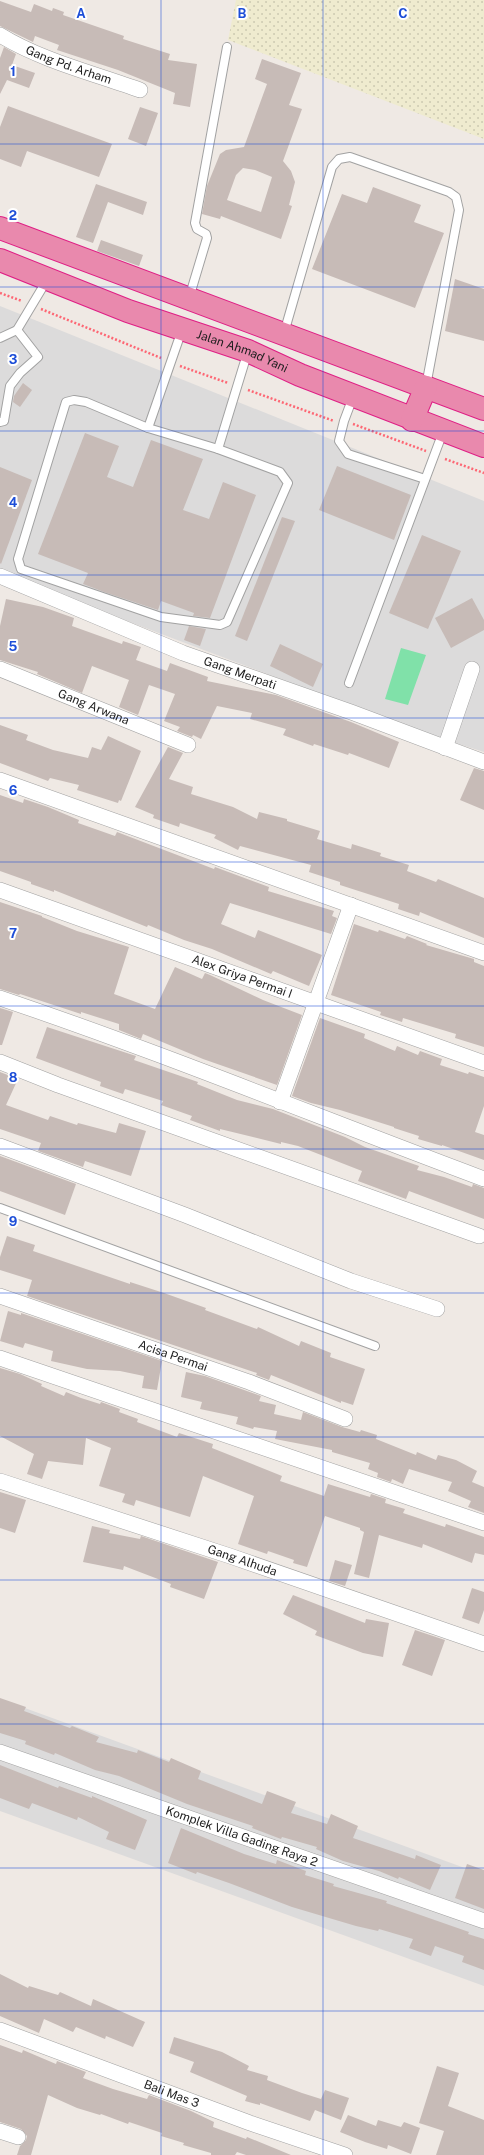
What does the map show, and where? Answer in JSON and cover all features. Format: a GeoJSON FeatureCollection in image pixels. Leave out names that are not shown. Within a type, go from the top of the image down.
{"type":"FeatureCollection","features":[{"type":"Feature","properties":{"kind":"highway"},"geometry":{"type":"LineString","coordinates":[[0,228],[484,408]]}},
{"type":"Feature","properties":{"kind":"highway","name":"Jalan Ahmad Yani"},"geometry":{"type":"LineString","coordinates":[[0,260],[47,280],[182,330],[248,350],[300,375],[443,432],[484,446]]}},
{"type":"Feature","properties":{"kind":"highway"},"geometry":{"type":"LineString","coordinates":[[412,420],[426,387]]}},
{"type":"Feature","properties":{"kind":"street","name":"Gang Pd. Arham"},"geometry":{"type":"LineString","coordinates":[[0,35],[14,44],[38,54],[140,90]]}},
{"type":"Feature","properties":{"kind":"street","name":"Gang Merpati"},"geometry":{"type":"LineString","coordinates":[[0,576],[183,653],[351,712],[484,762]]}},
{"type":"Feature","properties":{"kind":"street","name":"Gang Arwana"},"geometry":{"type":"LineString","coordinates":[[0,669],[188,744]]}},
{"type":"Feature","properties":{"kind":"street"},"geometry":{"type":"LineString","coordinates":[[445,748],[472,669]]}},
{"type":"Feature","properties":{"kind":"street"},"geometry":{"type":"LineString","coordinates":[[0,780],[484,952]]}},
{"type":"Feature","properties":{"kind":"street","name":"Alex Griya Permai I"},"geometry":{"type":"LineString","coordinates":[[0,890],[315,1004],[484,1063]]}},
{"type":"Feature","properties":{"kind":"street"},"geometry":{"type":"LineString","coordinates":[[280,1102],[351,905]]}},
{"type":"Feature","properties":{"kind":"street"},"geometry":{"type":"LineString","coordinates":[[0,998],[170,1058],[280,1102],[484,1179]]}},
{"type":"Feature","properties":{"kind":"street"},"geometry":{"type":"LineString","coordinates":[[0,1062],[58,1085],[479,1236]]}},
{"type":"Feature","properties":{"kind":"street"},"geometry":{"type":"LineString","coordinates":[[0,1146],[351,1281],[437,1309]]}},
{"type":"Feature","properties":{"kind":"street","name":"Acisa Permai"},"geometry":{"type":"LineString","coordinates":[[0,1296],[250,1382],[345,1419]]}},
{"type":"Feature","properties":{"kind":"street"},"geometry":{"type":"LineString","coordinates":[[0,1358],[484,1523]]}},
{"type":"Feature","properties":{"kind":"street","name":"Gang Alhuda"},"geometry":{"type":"LineString","coordinates":[[0,1481],[230,1556],[484,1644]]}},
{"type":"Feature","properties":{"kind":"street","name":"Komplek Villa Gading Raya 2"},"geometry":{"type":"LineString","coordinates":[[0,1752],[484,1921]]}},
{"type":"Feature","properties":{"kind":"street","name":"Bali Mas 3"},"geometry":{"type":"LineString","coordinates":[[0,2030],[250,2123],[345,2155]]}},
{"type":"Feature","properties":{"kind":"street"},"geometry":{"type":"LineString","coordinates":[[0,2131],[18,2137]]}},
{"type":"Feature","properties":{"kind":"lane"},"geometry":{"type":"LineString","coordinates":[[188,299],[207,238],[206,234],[198,229],[194,223],[227,47]]}},
{"type":"Feature","properties":{"kind":"lane"},"geometry":{"type":"LineString","coordinates":[[284,333],[332,167],[339,159],[350,157],[449,192],[456,197],[459,210],[426,387]]}},
{"type":"Feature","properties":{"kind":"lane"},"geometry":{"type":"LineString","coordinates":[[0,338],[17,330],[47,280]]}},
{"type":"Feature","properties":{"kind":"lane"},"geometry":{"type":"LineString","coordinates":[[0,422],[4,421],[10,386],[20,373],[38,357],[17,330]]}},
{"type":"Feature","properties":{"kind":"lane"},"geometry":{"type":"LineString","coordinates":[[148,428],[182,330]]}},
{"type":"Feature","properties":{"kind":"lane"},"geometry":{"type":"LineString","coordinates":[[218,449],[248,350]]}},
{"type":"Feature","properties":{"kind":"lane"},"geometry":{"type":"LineString","coordinates":[[353,396],[344,420],[339,441],[348,454],[425,479]]}},
{"type":"Feature","properties":{"kind":"lane"},"geometry":{"type":"LineString","coordinates":[[74,400],[86,402],[148,428],[218,449],[280,472],[286,476],[288,483],[227,622],[220,625],[161,617],[21,569],[18,559],[66,402],[74,400]]}},
{"type":"Feature","properties":{"kind":"lane"},"geometry":{"type":"LineString","coordinates":[[349,683],[443,432]]}},
{"type":"Feature","properties":{"kind":"lane"},"geometry":{"type":"LineString","coordinates":[[0,1208],[374,1346]]}},
{"type":"Feature","properties":{"kind":"shaded area"},"geometry":{"type":"Polygon","coordinates":[[[236,0],[484,0],[484,139],[228,40],[236,0]]]}},
{"type":"Feature","properties":{"kind":"shaded area"},"geometry":{"type":"Polygon","coordinates":[[[0,306],[484,501],[484,752],[415,730],[0,573],[0,306]]]}},
{"type":"Feature","properties":{"kind":"shaded area"},"geometry":{"type":"Polygon","coordinates":[[[0,1699],[484,1875],[484,1986],[0,1811],[0,1699]]]}},
{"type":"Feature","properties":{"kind":"green space"},"geometry":{"type":"Polygon","coordinates":[[[401,648],[426,655],[408,705],[385,699],[401,648]]]}},
{"type":"Feature","properties":{"kind":"building"},"geometry":{"type":"Polygon","coordinates":[[[0,1],[31,12],[34,4],[52,11],[53,8],[64,12],[63,15],[124,36],[123,39],[170,54],[168,60],[197,64],[190,107],[173,104],[175,93],[118,70],[57,50],[59,45],[35,36],[33,42],[0,26],[0,1]]]}},
{"type":"Feature","properties":{"kind":"building"},"geometry":{"type":"Polygon","coordinates":[[[4,47],[16,54],[12,65],[35,73],[29,88],[7,80],[0,94],[0,58],[4,47]]]}},
{"type":"Feature","properties":{"kind":"building"},"geometry":{"type":"Polygon","coordinates":[[[262,59],[301,73],[289,105],[302,109],[283,161],[291,171],[295,182],[289,205],[292,206],[281,239],[221,216],[220,219],[202,214],[207,186],[220,154],[226,150],[244,147],[267,84],[255,79],[262,59]],[[243,168],[236,175],[227,200],[261,212],[272,177],[255,170],[243,168]]]}},
{"type":"Feature","properties":{"kind":"building"},"geometry":{"type":"Polygon","coordinates":[[[8,106],[112,144],[99,177],[27,151],[21,167],[0,159],[0,127],[8,106]]]}},
{"type":"Feature","properties":{"kind":"building"},"geometry":{"type":"Polygon","coordinates":[[[140,107],[158,113],[146,146],[128,139],[140,107]]]}},
{"type":"Feature","properties":{"kind":"building"},"geometry":{"type":"Polygon","coordinates":[[[96,184],[147,202],[143,215],[108,202],[93,243],[76,237],[96,184]]]}},
{"type":"Feature","properties":{"kind":"building"},"geometry":{"type":"Polygon","coordinates":[[[373,187],[421,205],[414,222],[444,233],[415,308],[312,269],[342,194],[367,203],[373,187]]]}},
{"type":"Feature","properties":{"kind":"building"},"geometry":{"type":"Polygon","coordinates":[[[101,240],[143,255],[139,266],[97,251],[101,240]]]}},
{"type":"Feature","properties":{"kind":"building"},"geometry":{"type":"Polygon","coordinates":[[[455,279],[484,289],[484,341],[445,331],[455,279]]]}},
{"type":"Feature","properties":{"kind":"building"},"geometry":{"type":"Polygon","coordinates":[[[23,383],[32,390],[20,407],[13,402],[14,396],[23,383]]]}},
{"type":"Feature","properties":{"kind":"building"},"geometry":{"type":"Polygon","coordinates":[[[85,433],[119,446],[107,477],[133,487],[151,440],[203,459],[183,510],[209,519],[223,482],[256,495],[210,618],[193,616],[194,613],[161,601],[158,610],[104,592],[83,584],[88,573],[38,554],[85,433]]]}},
{"type":"Feature","properties":{"kind":"building"},"geometry":{"type":"Polygon","coordinates":[[[337,466],[411,495],[394,540],[319,510],[337,466]]]}},
{"type":"Feature","properties":{"kind":"building"},"geometry":{"type":"Polygon","coordinates":[[[0,467],[32,480],[1,564],[0,563],[0,467]]]}},
{"type":"Feature","properties":{"kind":"building"},"geometry":{"type":"Polygon","coordinates":[[[282,517],[295,521],[247,641],[235,636],[282,517]]]}},
{"type":"Feature","properties":{"kind":"building"},"geometry":{"type":"Polygon","coordinates":[[[422,535],[461,551],[428,629],[389,613],[422,535]]]}},
{"type":"Feature","properties":{"kind":"building"},"geometry":{"type":"Polygon","coordinates":[[[472,598],[484,620],[484,630],[451,648],[435,618],[472,598]]]}},
{"type":"Feature","properties":{"kind":"building"},"geometry":{"type":"Polygon","coordinates":[[[6,599],[43,607],[74,618],[72,626],[122,644],[123,641],[141,647],[136,660],[167,671],[170,663],[208,677],[207,681],[276,695],[351,722],[399,742],[389,768],[349,753],[348,755],[314,744],[313,746],[283,735],[286,729],[250,719],[252,713],[217,706],[201,739],[193,735],[192,737],[177,731],[180,727],[164,721],[175,694],[149,685],[138,715],[119,707],[129,680],[92,666],[82,693],[37,674],[38,672],[0,660],[0,626],[6,599]]]}},
{"type":"Feature","properties":{"kind":"building"},"geometry":{"type":"Polygon","coordinates":[[[189,626],[206,629],[200,646],[184,640],[189,626]]]}},
{"type":"Feature","properties":{"kind":"building"},"geometry":{"type":"Polygon","coordinates":[[[280,644],[323,664],[313,687],[270,666],[280,644]]]}},
{"type":"Feature","properties":{"kind":"building"},"geometry":{"type":"Polygon","coordinates":[[[0,725],[28,735],[26,740],[53,750],[88,758],[92,747],[101,750],[108,736],[141,751],[121,801],[119,800],[118,803],[77,790],[79,785],[50,778],[48,781],[0,763],[0,725]]]}},
{"type":"Feature","properties":{"kind":"building"},"geometry":{"type":"Polygon","coordinates":[[[168,747],[183,753],[169,779],[193,787],[191,794],[233,807],[257,819],[259,812],[287,819],[287,821],[320,831],[317,839],[351,849],[352,844],[381,853],[380,856],[409,865],[407,871],[436,882],[438,879],[484,898],[484,938],[420,912],[419,916],[398,909],[399,904],[340,885],[340,882],[309,872],[311,865],[240,846],[238,850],[214,838],[216,835],[180,823],[179,827],[153,818],[154,815],[135,807],[168,747]]]}},
{"type":"Feature","properties":{"kind":"building"},"geometry":{"type":"Polygon","coordinates":[[[474,768],[484,771],[484,810],[460,800],[474,768]]]}},
{"type":"Feature","properties":{"kind":"building"},"geometry":{"type":"Polygon","coordinates":[[[0,795],[23,803],[24,799],[48,807],[79,820],[78,823],[115,836],[117,832],[214,869],[215,867],[269,887],[268,891],[334,911],[332,916],[337,918],[331,934],[230,903],[221,924],[255,938],[258,930],[322,955],[309,986],[273,971],[271,974],[212,949],[184,940],[148,925],[147,927],[54,890],[54,892],[0,871],[0,795]]]}},
{"type":"Feature","properties":{"kind":"building"},"geometry":{"type":"Polygon","coordinates":[[[0,902],[42,916],[77,931],[129,947],[114,994],[155,1009],[175,967],[202,979],[205,973],[263,1000],[302,1015],[277,1085],[203,1059],[143,1034],[141,1039],[119,1030],[119,1024],[0,989],[0,902]]]}},
{"type":"Feature","properties":{"kind":"building"},"geometry":{"type":"Polygon","coordinates":[[[354,924],[378,932],[379,930],[405,939],[407,936],[427,944],[426,945],[474,959],[474,962],[484,966],[484,1047],[455,1038],[456,1034],[403,1018],[402,1022],[380,1015],[381,1012],[331,995],[354,924]]]}},
{"type":"Feature","properties":{"kind":"building"},"geometry":{"type":"Polygon","coordinates":[[[0,1008],[13,1012],[2,1045],[0,1045],[0,1008]]]}},
{"type":"Feature","properties":{"kind":"building"},"geometry":{"type":"Polygon","coordinates":[[[320,1018],[365,1034],[364,1038],[395,1051],[397,1046],[418,1055],[420,1051],[442,1059],[440,1065],[468,1074],[469,1072],[484,1077],[484,1106],[475,1132],[484,1135],[484,1160],[442,1145],[418,1139],[419,1136],[394,1127],[292,1096],[320,1018]]]}},
{"type":"Feature","properties":{"kind":"building"},"geometry":{"type":"Polygon","coordinates":[[[47,1027],[136,1056],[134,1060],[198,1082],[197,1084],[237,1100],[273,1109],[345,1137],[365,1147],[419,1166],[417,1170],[444,1177],[472,1187],[473,1184],[484,1188],[484,1219],[409,1191],[406,1199],[358,1181],[362,1171],[298,1146],[281,1142],[281,1144],[220,1129],[220,1131],[190,1120],[192,1116],[161,1105],[163,1101],[125,1089],[123,1094],[100,1086],[101,1082],[36,1058],[47,1027]]]}},
{"type":"Feature","properties":{"kind":"building"},"geometry":{"type":"Polygon","coordinates":[[[0,1072],[18,1079],[6,1105],[48,1120],[50,1116],[77,1125],[78,1123],[116,1133],[119,1123],[146,1131],[131,1176],[85,1161],[83,1167],[38,1151],[41,1143],[0,1129],[0,1072]]]}},
{"type":"Feature","properties":{"kind":"building"},"geometry":{"type":"Polygon","coordinates":[[[0,1156],[76,1184],[65,1215],[0,1191],[0,1156]]]}},
{"type":"Feature","properties":{"kind":"building"},"geometry":{"type":"Polygon","coordinates":[[[7,1236],[35,1245],[33,1251],[206,1308],[205,1310],[257,1329],[258,1327],[299,1346],[301,1341],[331,1353],[330,1357],[365,1369],[353,1405],[341,1401],[341,1403],[271,1375],[269,1380],[256,1375],[257,1373],[27,1296],[32,1280],[0,1270],[0,1257],[7,1236]]]}},
{"type":"Feature","properties":{"kind":"building"},"geometry":{"type":"Polygon","coordinates":[[[8,1311],[21,1315],[21,1313],[162,1361],[157,1390],[142,1388],[144,1376],[120,1371],[87,1369],[51,1361],[53,1351],[25,1343],[23,1348],[0,1341],[8,1311]]]}},
{"type":"Feature","properties":{"kind":"building"},"geometry":{"type":"Polygon","coordinates":[[[0,1368],[20,1374],[42,1384],[41,1386],[64,1396],[66,1392],[100,1404],[101,1402],[120,1409],[119,1412],[138,1419],[137,1422],[177,1437],[179,1433],[213,1444],[212,1448],[282,1476],[280,1481],[324,1496],[328,1484],[370,1497],[371,1494],[386,1499],[385,1503],[405,1509],[403,1513],[445,1527],[446,1524],[484,1537],[484,1555],[475,1553],[472,1563],[423,1544],[422,1548],[379,1535],[369,1578],[354,1574],[364,1532],[360,1530],[360,1528],[325,1516],[307,1567],[293,1563],[294,1560],[268,1551],[267,1554],[238,1544],[254,1496],[203,1476],[190,1517],[136,1500],[134,1506],[122,1502],[125,1494],[99,1486],[111,1448],[86,1438],[83,1465],[48,1461],[42,1479],[27,1474],[34,1454],[0,1436],[0,1368]]]}},
{"type":"Feature","properties":{"kind":"building"},"geometry":{"type":"Polygon","coordinates":[[[186,1372],[205,1376],[261,1396],[259,1401],[276,1405],[274,1414],[301,1420],[303,1412],[342,1427],[360,1432],[361,1430],[377,1435],[376,1439],[416,1455],[417,1452],[436,1460],[438,1455],[456,1460],[477,1471],[472,1482],[484,1487],[484,1513],[468,1507],[471,1501],[448,1491],[452,1482],[409,1469],[403,1484],[392,1479],[391,1482],[377,1477],[378,1473],[368,1469],[370,1463],[332,1452],[332,1450],[275,1439],[277,1431],[254,1427],[253,1429],[236,1424],[238,1417],[200,1409],[202,1402],[181,1397],[186,1372]]]}},
{"type":"Feature","properties":{"kind":"building"},"geometry":{"type":"Polygon","coordinates":[[[0,1492],[26,1500],[15,1533],[0,1528],[0,1492]]]}},
{"type":"Feature","properties":{"kind":"building"},"geometry":{"type":"Polygon","coordinates":[[[92,1526],[110,1530],[109,1533],[140,1539],[141,1536],[218,1562],[204,1599],[170,1587],[171,1584],[124,1566],[123,1570],[83,1562],[92,1526]]]}},
{"type":"Feature","properties":{"kind":"building"},"geometry":{"type":"Polygon","coordinates":[[[335,1560],[352,1565],[345,1586],[329,1581],[335,1560]]]}},
{"type":"Feature","properties":{"kind":"building"},"geometry":{"type":"Polygon","coordinates":[[[472,1588],[484,1592],[484,1610],[479,1624],[462,1618],[472,1588]]]}},
{"type":"Feature","properties":{"kind":"building"},"geometry":{"type":"Polygon","coordinates":[[[293,1595],[365,1623],[366,1619],[389,1623],[383,1657],[363,1653],[315,1635],[317,1631],[283,1614],[293,1595]]]}},
{"type":"Feature","properties":{"kind":"building"},"geometry":{"type":"Polygon","coordinates":[[[415,1630],[445,1640],[432,1676],[402,1665],[415,1630]]]}},
{"type":"Feature","properties":{"kind":"building"},"geometry":{"type":"Polygon","coordinates":[[[0,1698],[26,1707],[24,1711],[70,1728],[72,1726],[99,1737],[96,1742],[137,1753],[138,1750],[169,1762],[171,1758],[201,1771],[198,1779],[262,1804],[267,1791],[296,1802],[291,1813],[327,1824],[331,1814],[358,1826],[353,1838],[415,1859],[416,1855],[441,1865],[430,1890],[399,1877],[398,1879],[379,1871],[343,1861],[316,1849],[317,1847],[282,1837],[281,1839],[252,1828],[253,1826],[187,1804],[119,1776],[95,1770],[55,1753],[54,1755],[25,1744],[26,1741],[0,1733],[0,1698]]]}},
{"type":"Feature","properties":{"kind":"building"},"geometry":{"type":"Polygon","coordinates":[[[0,1765],[58,1788],[59,1786],[92,1798],[92,1796],[147,1820],[135,1850],[106,1839],[109,1832],[78,1817],[77,1820],[32,1803],[29,1809],[0,1798],[0,1765]]]}},
{"type":"Feature","properties":{"kind":"building"},"geometry":{"type":"Polygon","coordinates":[[[181,1828],[244,1854],[276,1864],[277,1860],[306,1871],[305,1875],[334,1884],[333,1886],[387,1901],[386,1903],[469,1932],[468,1934],[484,1939],[484,1970],[462,1962],[464,1956],[435,1946],[431,1956],[409,1948],[413,1939],[379,1929],[378,1931],[356,1926],[292,1907],[229,1883],[197,1872],[196,1874],[168,1863],[181,1828]]]}},
{"type":"Feature","properties":{"kind":"building"},"geometry":{"type":"Polygon","coordinates":[[[467,1864],[484,1870],[484,1909],[455,1898],[467,1864]]]}},
{"type":"Feature","properties":{"kind":"building"},"geometry":{"type":"Polygon","coordinates":[[[0,1974],[28,1988],[29,1986],[58,1995],[60,1992],[91,2006],[93,1999],[145,2022],[133,2047],[106,2036],[105,2039],[76,2027],[73,2032],[44,2019],[39,2033],[0,2016],[0,1974]]]}},
{"type":"Feature","properties":{"kind":"building"},"geometry":{"type":"Polygon","coordinates":[[[174,2037],[222,2052],[249,2066],[247,2070],[268,2076],[267,2080],[302,2093],[321,2099],[325,2090],[349,2098],[341,2120],[315,2110],[310,2121],[260,2103],[260,2105],[245,2101],[247,2096],[190,2072],[194,2062],[169,2053],[174,2037]]]}},
{"type":"Feature","properties":{"kind":"building"},"geometry":{"type":"Polygon","coordinates":[[[0,2045],[22,2053],[23,2050],[56,2064],[57,2061],[86,2072],[83,2078],[113,2089],[147,2099],[149,2095],[191,2111],[214,2122],[213,2127],[246,2139],[247,2137],[291,2155],[246,2155],[237,2152],[235,2155],[211,2155],[211,2153],[183,2145],[184,2143],[161,2136],[162,2133],[129,2122],[128,2124],[101,2114],[100,2115],[77,2108],[48,2095],[31,2155],[17,2155],[20,2146],[26,2140],[27,2136],[21,2129],[0,2122],[0,2045]]]}},
{"type":"Feature","properties":{"kind":"building"},"geometry":{"type":"Polygon","coordinates":[[[437,2066],[459,2073],[448,2106],[484,2120],[484,2155],[436,2155],[444,2131],[419,2123],[437,2066]]]}},
{"type":"Feature","properties":{"kind":"building"},"geometry":{"type":"Polygon","coordinates":[[[348,2115],[376,2126],[378,2120],[401,2127],[404,2122],[420,2128],[411,2154],[388,2145],[387,2149],[340,2132],[348,2115]]]}}]}
